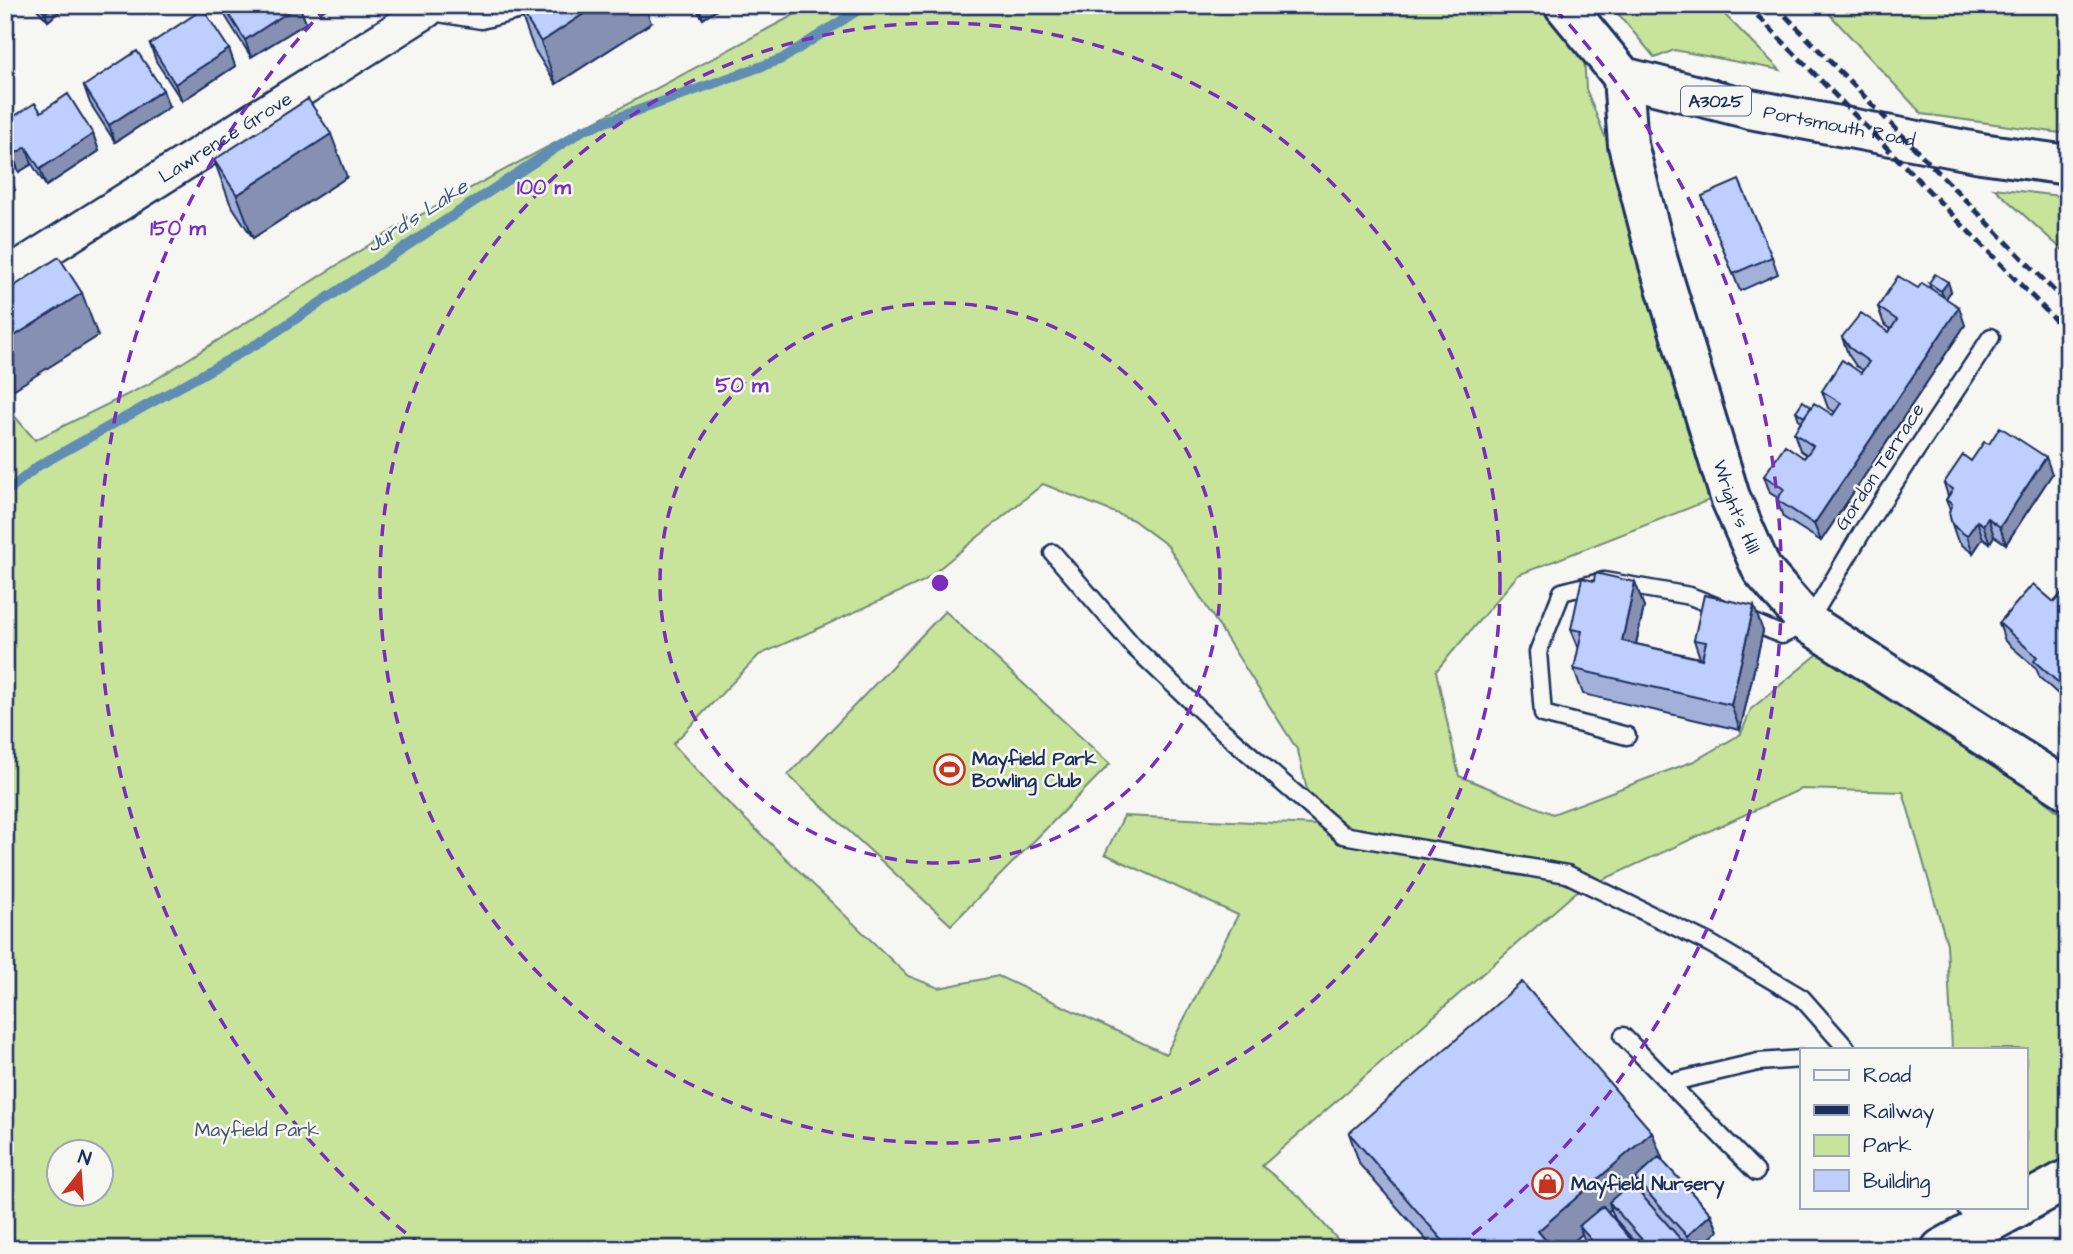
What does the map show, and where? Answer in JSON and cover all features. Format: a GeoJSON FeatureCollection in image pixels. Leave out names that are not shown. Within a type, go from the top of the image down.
{"type":"FeatureCollection","features":[{"type":"Feature","properties":{"kind":"street"},"geometry":{"type":"LineString","coordinates":[[1564,5],[1623,77]]}},
{"type":"Feature","properties":{"kind":"street","name":"Lawrence Grove"},"geometry":{"type":"LineString","coordinates":[[12,272],[428,8]]}},
{"type":"Feature","properties":{"kind":"street","name":"Portsmouth Road"},"geometry":{"type":"LineString","coordinates":[[1623,77],[1750,109],[1981,153],[2068,165]]}},
{"type":"Feature","properties":{"kind":"street","name":"Wright's Hill"},"geometry":{"type":"LineString","coordinates":[[1623,77],[1628,145],[1658,261],[1730,497],[1762,570],[1808,623],[2064,780]]}},
{"type":"Feature","properties":{"kind":"street"},"geometry":{"type":"LineString","coordinates":[[2028,1201],[2068,1179]]}},
{"type":"Feature","properties":{"kind":"street"},"geometry":{"type":"LineString","coordinates":[[1941,1249],[1972,1217],[2013,1208]]}},
{"type":"Feature","properties":{"kind":"lane"},"geometry":{"type":"LineString","coordinates":[[428,8],[481,20],[541,5]]}},
{"type":"Feature","properties":{"kind":"lane","name":"Gordon Terrace"},"geometry":{"type":"LineString","coordinates":[[1808,623],[1862,532],[1991,337]]}},
{"type":"Feature","properties":{"kind":"lane"},"geometry":{"type":"LineString","coordinates":[[1053,553],[1134,647],[1217,726],[1343,835],[1567,874],[1711,944],[1802,998],[1846,1048]]}},
{"type":"Feature","properties":{"kind":"lane"},"geometry":{"type":"LineString","coordinates":[[1627,736],[1543,714],[1538,652],[1562,592],[1604,581],[1690,596],[1782,635],[1808,623]]}},
{"type":"Feature","properties":{"kind":"lane"},"geometry":{"type":"LineString","coordinates":[[1623,1036],[1755,1172]]}},
{"type":"Feature","properties":{"kind":"lane"},"geometry":{"type":"LineString","coordinates":[[1669,1083],[1758,1062],[1800,1059]]}},
{"type":"Feature","properties":{"kind":"green space","name":"Mayfield Park"},"geometry":{"type":"Polygon","coordinates":[[[857,5],[1543,5],[1584,56],[1586,89],[1626,189],[1712,499],[1518,575],[1436,671],[1459,776],[1553,814],[1694,761],[1741,734],[1751,709],[1824,649],[2015,779],[2068,819],[2068,1151],[2055,1166],[2028,1182],[2028,1048],[1952,1048],[1947,944],[1903,792],[1801,789],[1576,892],[1262,1166],[1299,1196],[1346,1249],[5,1249],[5,405],[35,440],[147,385],[396,228],[803,10],[853,8],[857,5]],[[1043,484],[924,581],[759,655],[673,744],[717,792],[908,976],[939,988],[998,976],[1166,1054],[1238,915],[1105,854],[1124,816],[1315,825],[1298,751],[1168,546],[1133,520],[1043,484]]]}},
{"type":"Feature","properties":{"kind":"green space"},"geometry":{"type":"Polygon","coordinates":[[[1611,5],[1715,5],[1780,70],[1674,50],[1655,58],[1611,5]]]}},
{"type":"Feature","properties":{"kind":"green space"},"geometry":{"type":"Polygon","coordinates":[[[1821,5],[2068,5],[2068,134],[1922,114],[1821,5]]]}},
{"type":"Feature","properties":{"kind":"green space"},"geometry":{"type":"Polygon","coordinates":[[[1994,188],[2068,197],[2068,255],[1994,188]]]}},
{"type":"Feature","properties":{"kind":"green space","name":"Mayfield Park Bowling Club"},"geometry":{"type":"Polygon","coordinates":[[[945,611],[1110,764],[951,925],[788,775],[945,611]]]}},
{"type":"Feature","properties":{"kind":"building"},"geometry":{"type":"Polygon","coordinates":[[[38,5],[53,5],[45,13],[38,5]]]}},
{"type":"Feature","properties":{"kind":"building"},"geometry":{"type":"Polygon","coordinates":[[[223,5],[299,5],[245,40],[223,5]]]}},
{"type":"Feature","properties":{"kind":"building"},"geometry":{"type":"Polygon","coordinates":[[[519,5],[597,5],[541,42],[519,5]]]}},
{"type":"Feature","properties":{"kind":"building"},"geometry":{"type":"Polygon","coordinates":[[[203,9],[229,49],[175,84],[150,44],[203,9]]]}},
{"type":"Feature","properties":{"kind":"building"},"geometry":{"type":"Polygon","coordinates":[[[137,51],[163,90],[109,125],[84,86],[137,51]]]}},
{"type":"Feature","properties":{"kind":"building"},"geometry":{"type":"Polygon","coordinates":[[[68,94],[93,134],[40,169],[26,147],[13,155],[5,143],[5,122],[35,103],[41,112],[68,94]]]}},
{"type":"Feature","properties":{"kind":"building"},"geometry":{"type":"Polygon","coordinates":[[[308,99],[331,134],[237,195],[214,160],[308,99]]]}},
{"type":"Feature","properties":{"kind":"building"},"geometry":{"type":"Polygon","coordinates":[[[1739,180],[1772,257],[1733,274],[1702,196],[1739,180]]]}},
{"type":"Feature","properties":{"kind":"building"},"geometry":{"type":"Polygon","coordinates":[[[59,257],[82,293],[5,342],[5,292],[59,257]]]}},
{"type":"Feature","properties":{"kind":"building"},"geometry":{"type":"Polygon","coordinates":[[[1935,274],[1948,282],[1941,291],[1929,283],[1935,274]]]}},
{"type":"Feature","properties":{"kind":"building"},"geometry":{"type":"Polygon","coordinates":[[[1898,276],[1918,288],[1922,283],[1959,307],[1814,524],[1777,500],[1784,489],[1764,476],[1785,445],[1804,458],[1809,452],[1813,446],[1794,433],[1814,403],[1833,415],[1841,403],[1822,391],[1842,360],[1861,373],[1869,362],[1850,348],[1842,337],[1861,313],[1889,332],[1897,320],[1878,307],[1898,276]]]}},
{"type":"Feature","properties":{"kind":"building"},"geometry":{"type":"Polygon","coordinates":[[[1803,401],[1811,407],[1804,417],[1796,411],[1803,401]]]}},
{"type":"Feature","properties":{"kind":"building"},"geometry":{"type":"Polygon","coordinates":[[[2000,427],[2046,457],[2000,527],[1988,518],[1983,525],[1977,521],[1967,536],[1951,521],[1949,512],[1952,504],[1946,500],[1953,489],[1944,483],[1963,455],[1971,461],[1984,442],[1989,444],[2000,427]]]}},
{"type":"Feature","properties":{"kind":"building"},"geometry":{"type":"Polygon","coordinates":[[[1595,573],[1635,582],[1622,641],[1702,659],[1706,642],[1694,640],[1704,595],[1754,606],[1731,705],[1574,669],[1582,631],[1571,629],[1582,578],[1594,581],[1595,573]]]}},
{"type":"Feature","properties":{"kind":"building"},"geometry":{"type":"Polygon","coordinates":[[[2033,584],[2054,602],[2064,591],[2068,595],[2068,691],[2034,661],[2037,657],[1999,623],[2033,584]]]}},
{"type":"Feature","properties":{"kind":"building"},"geometry":{"type":"Polygon","coordinates":[[[1522,982],[1652,1132],[1538,1231],[1553,1249],[1450,1249],[1349,1133],[1522,982]]]}},
{"type":"Feature","properties":{"kind":"building"},"geometry":{"type":"Polygon","coordinates":[[[1659,1157],[1711,1214],[1687,1236],[1635,1179],[1659,1157]]]}},
{"type":"Feature","properties":{"kind":"building"},"geometry":{"type":"Polygon","coordinates":[[[1631,1183],[1684,1243],[1677,1249],[1650,1249],[1609,1202],[1631,1183]]]}},
{"type":"Feature","properties":{"kind":"building"},"geometry":{"type":"Polygon","coordinates":[[[1603,1206],[1639,1249],[1599,1249],[1579,1226],[1603,1206]]]}},
{"type":"Feature","properties":{"kind":"waterway","name":"Jurd's Lake"},"geometry":{"type":"LineString","coordinates":[[5,493],[38,466],[262,341],[583,130],[782,59],[866,5]]}},
{"type":"Feature","properties":{"kind":"railway"},"geometry":{"type":"LineString","coordinates":[[1747,5],[2068,333]]}},
{"type":"Feature","properties":{"kind":"railway"},"geometry":{"type":"LineString","coordinates":[[1775,5],[2068,305]]}},
{"type":"Feature","properties":{"kind":"place","name":"Mayfield Park Bowling Club"},"geometry":{"type":"Point","coordinates":[949,770]}},
{"type":"Feature","properties":{"kind":"place","name":"Mayfield Nursery"},"geometry":{"type":"Point","coordinates":[1548,1184]}}]}
